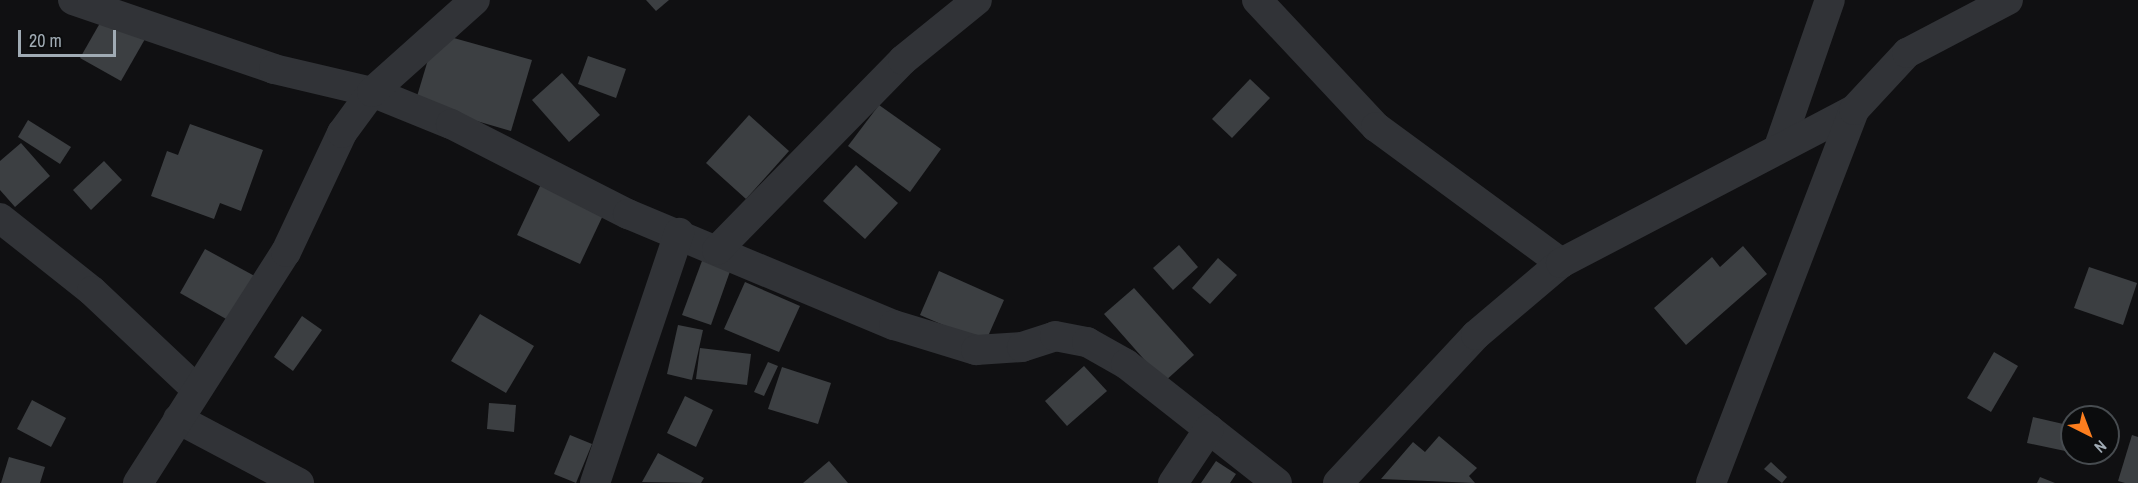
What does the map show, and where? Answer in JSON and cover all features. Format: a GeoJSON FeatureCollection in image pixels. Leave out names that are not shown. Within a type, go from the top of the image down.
{"type":"FeatureCollection","features":[{"type":"Feature","properties":{"kind":"street"},"geometry":{"type":"LineString","coordinates":[[73,0],[274,69],[372,92],[451,124],[628,214],[679,233],[894,325],[975,351],[1022,347],[1055,336],[1087,342],[1126,364],[1277,483]]}},
{"type":"Feature","properties":{"kind":"street"},"geometry":{"type":"LineString","coordinates":[[138,483],[286,252],[342,133],[372,92],[475,0]]}},
{"type":"Feature","properties":{"kind":"street"},"geometry":{"type":"LineString","coordinates":[[717,250],[903,60],[977,0]]}},
{"type":"Feature","properties":{"kind":"street"},"geometry":{"type":"LineString","coordinates":[[1257,0],[1376,127],[1561,263]]}},
{"type":"Feature","properties":{"kind":"street"},"geometry":{"type":"LineString","coordinates":[[1780,144],[1830,0]]}},
{"type":"Feature","properties":{"kind":"street"},"geometry":{"type":"LineString","coordinates":[[1711,483],[1854,110],[1907,53],[2008,0]]}},
{"type":"Feature","properties":{"kind":"street"},"geometry":{"type":"LineString","coordinates":[[1338,483],[1476,335],[1561,263],[1780,144],[1854,110]]}},
{"type":"Feature","properties":{"kind":"street"},"geometry":{"type":"LineString","coordinates":[[0,218],[92,291],[197,390]]}},
{"type":"Feature","properties":{"kind":"street"},"geometry":{"type":"LineString","coordinates":[[595,483],[679,233]]}},
{"type":"Feature","properties":{"kind":"street"},"geometry":{"type":"LineString","coordinates":[[178,419],[299,483]]}},
{"type":"Feature","properties":{"kind":"street"},"geometry":{"type":"LineString","coordinates":[[1173,483],[1209,429]]}},
{"type":"Feature","properties":{"kind":"building"},"geometry":{"type":"Polygon","coordinates":[[[646,0],[669,0],[656,11],[646,0]]]}},
{"type":"Feature","properties":{"kind":"building"},"geometry":{"type":"Polygon","coordinates":[[[104,16],[145,39],[121,81],[80,58],[104,16]]]}},
{"type":"Feature","properties":{"kind":"building"},"geometry":{"type":"Polygon","coordinates":[[[436,33],[532,60],[511,131],[415,103],[436,33]]]}},
{"type":"Feature","properties":{"kind":"building"},"geometry":{"type":"Polygon","coordinates":[[[588,56],[626,69],[616,98],[578,84],[588,56]]]}},
{"type":"Feature","properties":{"kind":"building"},"geometry":{"type":"Polygon","coordinates":[[[562,73],[600,115],[569,142],[532,100],[562,73]]]}},
{"type":"Feature","properties":{"kind":"building"},"geometry":{"type":"Polygon","coordinates":[[[1250,79],[1270,98],[1232,138],[1212,119],[1250,79]]]}},
{"type":"Feature","properties":{"kind":"building"},"geometry":{"type":"Polygon","coordinates":[[[879,105],[941,149],[910,192],[848,146],[879,105]]]}},
{"type":"Feature","properties":{"kind":"building"},"geometry":{"type":"Polygon","coordinates":[[[749,115],[789,151],[746,199],[706,163],[749,115]]]}},
{"type":"Feature","properties":{"kind":"building"},"geometry":{"type":"Polygon","coordinates":[[[28,120],[71,147],[60,164],[18,137],[28,120]]]}},
{"type":"Feature","properties":{"kind":"building"},"geometry":{"type":"Polygon","coordinates":[[[190,124],[263,150],[241,211],[220,203],[214,219],[151,196],[167,151],[178,155],[190,124]]]}},
{"type":"Feature","properties":{"kind":"building"},"geometry":{"type":"Polygon","coordinates":[[[21,143],[50,176],[15,207],[0,190],[0,161],[21,143]]]}},
{"type":"Feature","properties":{"kind":"building"},"geometry":{"type":"Polygon","coordinates":[[[104,161],[122,180],[91,210],[73,190],[104,161]]]}},
{"type":"Feature","properties":{"kind":"building"},"geometry":{"type":"Polygon","coordinates":[[[856,165],[898,203],[865,239],[823,201],[856,165]]]}},
{"type":"Feature","properties":{"kind":"building"},"geometry":{"type":"Polygon","coordinates":[[[543,180],[606,209],[580,264],[517,235],[543,180]]]}},
{"type":"Feature","properties":{"kind":"building"},"geometry":{"type":"Polygon","coordinates":[[[1179,245],[1198,267],[1173,290],[1153,268],[1179,245]]]}},
{"type":"Feature","properties":{"kind":"building"},"geometry":{"type":"Polygon","coordinates":[[[1743,246],[1767,274],[1686,345],[1654,308],[1712,257],[1720,267],[1743,246]]]}},
{"type":"Feature","properties":{"kind":"building"},"geometry":{"type":"Polygon","coordinates":[[[205,249],[260,279],[235,324],[180,293],[205,249]]]}},
{"type":"Feature","properties":{"kind":"building"},"geometry":{"type":"Polygon","coordinates":[[[706,250],[734,260],[711,325],[682,315],[706,250]]]}},
{"type":"Feature","properties":{"kind":"building"},"geometry":{"type":"Polygon","coordinates":[[[1218,258],[1237,275],[1210,304],[1192,288],[1218,258]]]}},
{"type":"Feature","properties":{"kind":"building"},"geometry":{"type":"Polygon","coordinates":[[[2089,267],[2137,283],[2123,325],[2074,308],[2089,267]]]}},
{"type":"Feature","properties":{"kind":"building"},"geometry":{"type":"Polygon","coordinates":[[[939,271],[1004,300],[985,343],[920,315],[939,271]]]}},
{"type":"Feature","properties":{"kind":"building"},"geometry":{"type":"Polygon","coordinates":[[[745,282],[800,306],[779,352],[724,329],[745,282]]]}},
{"type":"Feature","properties":{"kind":"building"},"geometry":{"type":"Polygon","coordinates":[[[1134,288],[1194,355],[1164,382],[1104,314],[1134,288]]]}},
{"type":"Feature","properties":{"kind":"building"},"geometry":{"type":"Polygon","coordinates":[[[480,314],[534,346],[506,393],[451,361],[480,314]]]}},
{"type":"Feature","properties":{"kind":"building"},"geometry":{"type":"Polygon","coordinates":[[[302,316],[322,330],[293,371],[274,357],[302,316]]]}},
{"type":"Feature","properties":{"kind":"building"},"geometry":{"type":"Polygon","coordinates":[[[678,325],[703,330],[692,380],[667,374],[678,325]]]}},
{"type":"Feature","properties":{"kind":"building"},"geometry":{"type":"Polygon","coordinates":[[[700,348],[751,354],[747,385],[696,379],[700,348]]]}},
{"type":"Feature","properties":{"kind":"building"},"geometry":{"type":"Polygon","coordinates":[[[1994,352],[2018,366],[1991,412],[1967,398],[1994,352]]]}},
{"type":"Feature","properties":{"kind":"building"},"geometry":{"type":"Polygon","coordinates":[[[768,362],[778,366],[764,396],[754,392],[768,362]]]}},
{"type":"Feature","properties":{"kind":"building"},"geometry":{"type":"Polygon","coordinates":[[[1084,366],[1107,391],[1067,426],[1045,401],[1084,366]]]}},
{"type":"Feature","properties":{"kind":"building"},"geometry":{"type":"Polygon","coordinates":[[[782,367],[831,383],[818,424],[768,409],[782,367]]]}},
{"type":"Feature","properties":{"kind":"building"},"geometry":{"type":"Polygon","coordinates":[[[685,396],[713,410],[696,447],[667,433],[685,396]]]}},
{"type":"Feature","properties":{"kind":"building"},"geometry":{"type":"Polygon","coordinates":[[[32,400],[66,418],[51,447],[17,429],[32,400]]]}},
{"type":"Feature","properties":{"kind":"building"},"geometry":{"type":"Polygon","coordinates":[[[489,403],[516,405],[514,432],[487,429],[489,403]]]}},
{"type":"Feature","properties":{"kind":"building"},"geometry":{"type":"Polygon","coordinates":[[[2033,417],[2060,423],[2060,450],[2027,443],[2033,417]]]}},
{"type":"Feature","properties":{"kind":"building"},"geometry":{"type":"Polygon","coordinates":[[[570,435],[592,444],[576,483],[554,474],[570,435]]]}},
{"type":"Feature","properties":{"kind":"building"},"geometry":{"type":"Polygon","coordinates":[[[2132,435],[2138,437],[2138,483],[2125,483],[2118,481],[2132,435]]]}},
{"type":"Feature","properties":{"kind":"building"},"geometry":{"type":"Polygon","coordinates":[[[1439,436],[1477,468],[1469,476],[1475,483],[1381,479],[1413,442],[1425,452],[1439,436]]]}},
{"type":"Feature","properties":{"kind":"building"},"geometry":{"type":"Polygon","coordinates":[[[658,453],[704,478],[701,483],[642,482],[658,453]]]}},
{"type":"Feature","properties":{"kind":"building"},"geometry":{"type":"Polygon","coordinates":[[[9,457],[45,467],[40,483],[1,483],[9,457]]]}},
{"type":"Feature","properties":{"kind":"building"},"geometry":{"type":"Polygon","coordinates":[[[829,461],[848,483],[803,483],[829,461]]]}},
{"type":"Feature","properties":{"kind":"building"},"geometry":{"type":"Polygon","coordinates":[[[1216,461],[1236,474],[1230,483],[1201,483],[1216,461]]]}},
{"type":"Feature","properties":{"kind":"building"},"geometry":{"type":"Polygon","coordinates":[[[1771,462],[1787,477],[1782,483],[1764,469],[1771,462]]]}},
{"type":"Feature","properties":{"kind":"building"},"geometry":{"type":"Polygon","coordinates":[[[2040,477],[2055,483],[2037,483],[2040,477]]]}}]}
